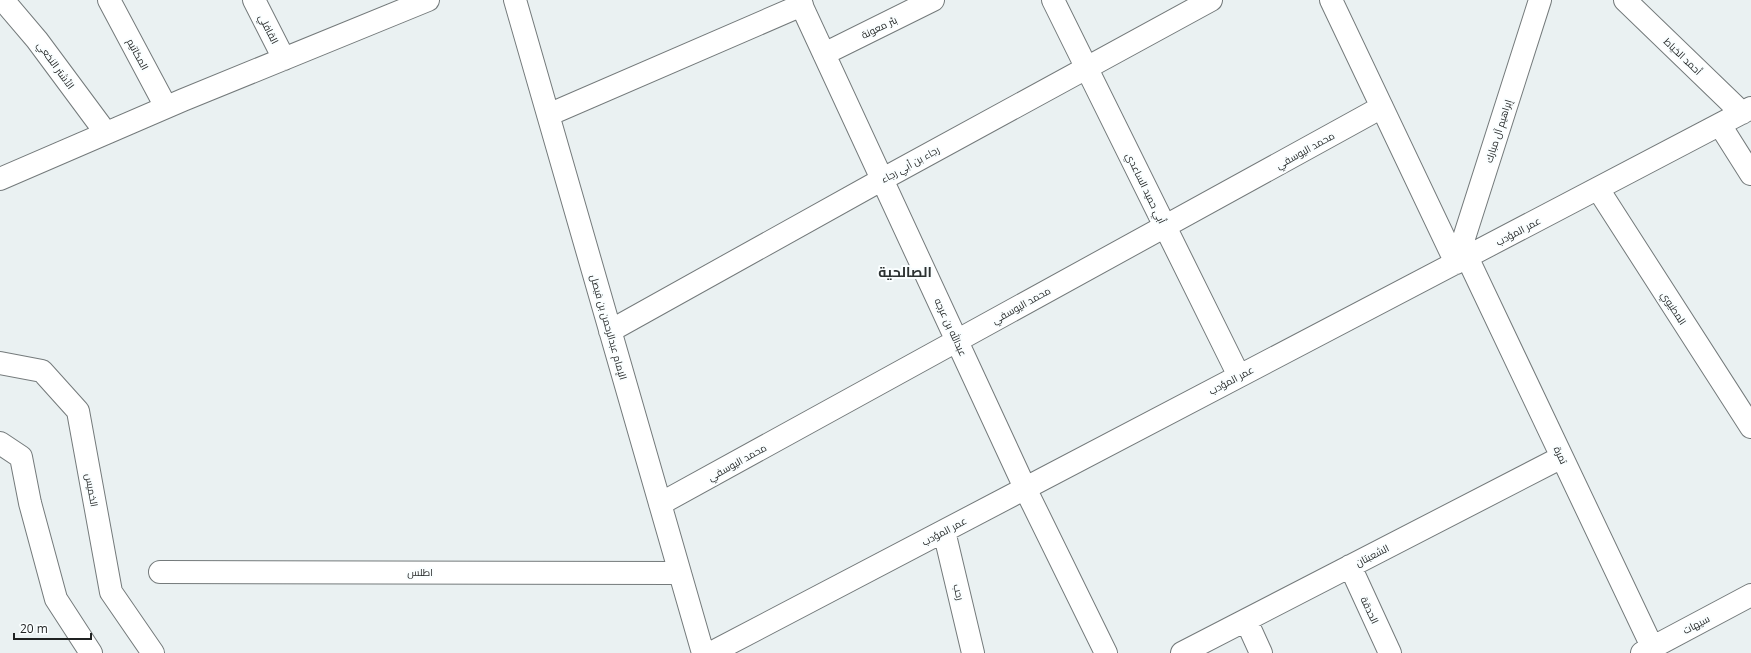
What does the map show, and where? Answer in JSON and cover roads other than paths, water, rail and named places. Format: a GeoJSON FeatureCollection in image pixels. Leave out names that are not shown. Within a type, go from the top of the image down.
{"type":"FeatureCollection","features":[{"type":"Feature","properties":{"kind":"street","name":"الأشتر النخعي"},"geometry":{"type":"LineString","coordinates":[[3,0],[37,40],[106,133]]}},
{"type":"Feature","properties":{"kind":"street","name":"المكاتيم"},"geometry":{"type":"LineString","coordinates":[[109,0],[166,107]]}},
{"type":"Feature","properties":{"kind":"street","name":"القافلي"},"geometry":{"type":"LineString","coordinates":[[254,0],[284,59]]}},
{"type":"Feature","properties":{"kind":"street"},"geometry":{"type":"LineString","coordinates":[[0,179],[166,107],[428,0]]}},
{"type":"Feature","properties":{"kind":"street","name":"الإمام عبدالرحمن بن فيصل"},"geometry":{"type":"LineString","coordinates":[[515,0],[703,653]]}},
{"type":"Feature","properties":{"kind":"street","name":"بئر معونة"},"geometry":{"type":"LineString","coordinates":[[824,54],[933,0]]}},
{"type":"Feature","properties":{"kind":"street","name":"أبي حميد الساعدي"},"geometry":{"type":"LineString","coordinates":[[1053,0],[1239,376]]}},
{"type":"Feature","properties":{"kind":"street","name":"رجاء بن أبي رجاء"},"geometry":{"type":"LineString","coordinates":[[610,331],[883,179],[1210,0]]}},
{"type":"Feature","properties":{"kind":"street","name":"تمرة"},"geometry":{"type":"LineString","coordinates":[[1331,0],[1382,107],[1562,456],[1650,651]]}},
{"type":"Feature","properties":{"kind":"street","name":"أحمد الخياط"},"geometry":{"type":"LineString","coordinates":[[1625,0],[1746,110]]}},
{"type":"Feature","properties":{"kind":"street","name":"إبراهيم آل مبارك"},"geometry":{"type":"LineString","coordinates":[[1462,260],[1538,2]]}},
{"type":"Feature","properties":{"kind":"street"},"geometry":{"type":"LineString","coordinates":[[548,115],[801,3]]}},
{"type":"Feature","properties":{"kind":"street","name":"عبدالله بن عرجه"},"geometry":{"type":"LineString","coordinates":[[801,3],[1025,488],[1106,653]]}},
{"type":"Feature","properties":{"kind":"street","name":"محمد اليوسفي"},"geometry":{"type":"LineString","coordinates":[[660,504],[1382,107]]}},
{"type":"Feature","properties":{"kind":"street","name":"عمر المؤدب"},"geometry":{"type":"LineString","coordinates":[[711,653],[1720,125],[1746,110]]}},
{"type":"Feature","properties":{"kind":"street"},"geometry":{"type":"LineString","coordinates":[[1720,125],[1751,174]]}},
{"type":"Feature","properties":{"kind":"street","name":"المطيوي"},"geometry":{"type":"LineString","coordinates":[[1598,189],[1751,427]]}},
{"type":"Feature","properties":{"kind":"street","name":"الخميس"},"geometry":{"type":"LineString","coordinates":[[0,363],[42,371],[78,410],[111,592],[153,653]]}},
{"type":"Feature","properties":{"kind":"street"},"geometry":{"type":"LineString","coordinates":[[0,443],[21,457],[30,504],[56,599],[91,653]]}},
{"type":"Feature","properties":{"kind":"street","name":"الشعبتان"},"geometry":{"type":"LineString","coordinates":[[1182,653],[1562,456]]}},
{"type":"Feature","properties":{"kind":"street","name":"رحب"},"geometry":{"type":"LineString","coordinates":[[944,531],[974,653]]}},
{"type":"Feature","properties":{"kind":"street","name":"الحدقة"},"geometry":{"type":"LineString","coordinates":[[1350,566],[1390,653]]}},
{"type":"Feature","properties":{"kind":"street","name":"اطلس"},"geometry":{"type":"LineString","coordinates":[[160,572],[680,573]]}},
{"type":"Feature","properties":{"kind":"street","name":"سيهات"},"geometry":{"type":"LineString","coordinates":[[1650,651],[1751,595]]}},
{"type":"Feature","properties":{"kind":"street"},"geometry":{"type":"LineString","coordinates":[[1246,620],[1261,653]]}},
{"type":"Feature","properties":{"kind":"district","name":"الصالحية"},"geometry":{"type":"Point","coordinates":[905,272]}}]}
